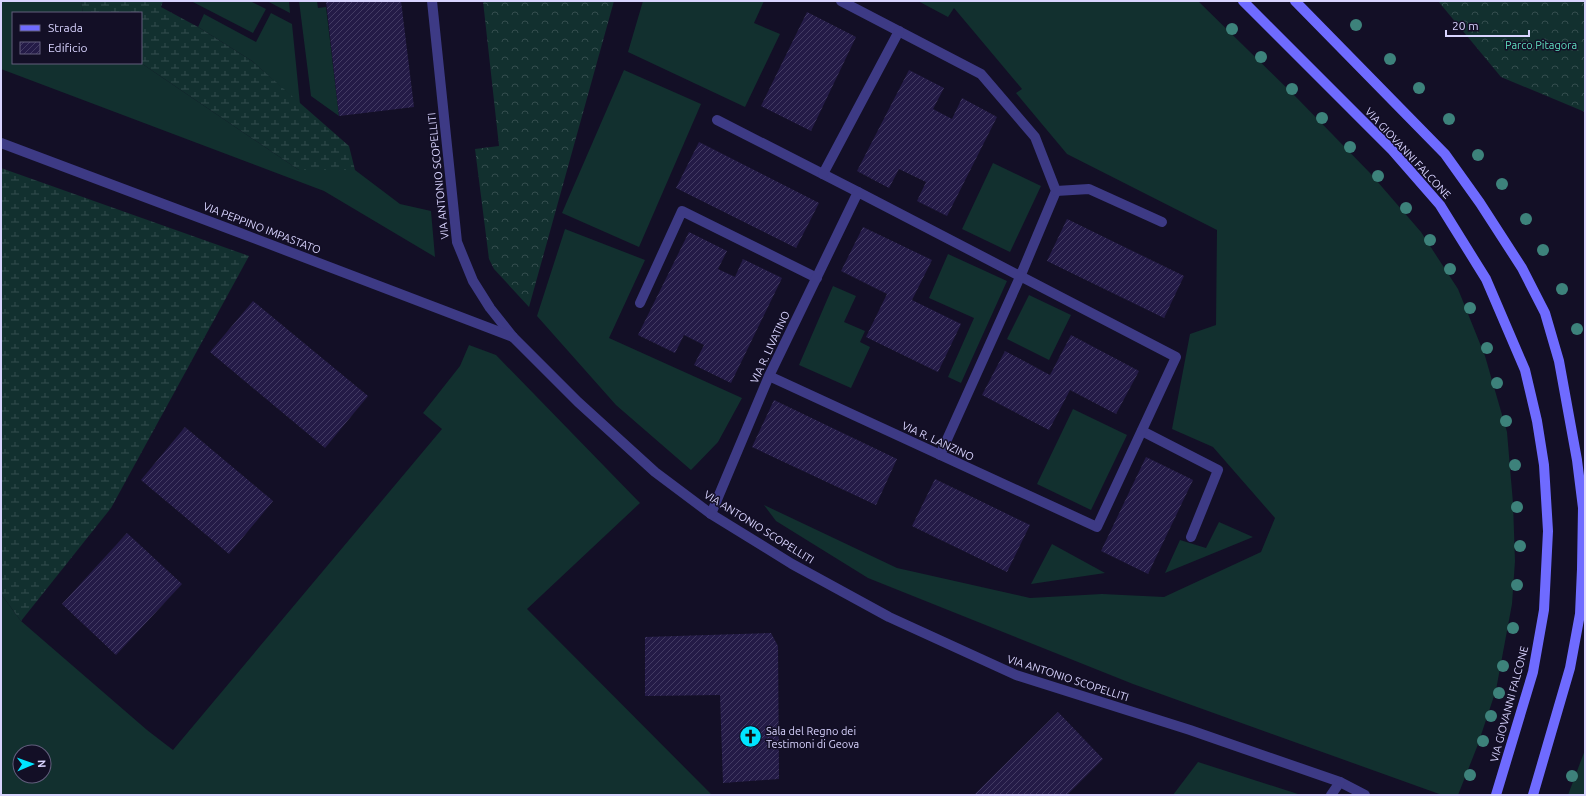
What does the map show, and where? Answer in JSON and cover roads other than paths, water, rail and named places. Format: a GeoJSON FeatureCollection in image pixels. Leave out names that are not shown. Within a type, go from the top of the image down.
{"type":"FeatureCollection","features":[{"type":"Feature","properties":{"kind":"street","name":"VIA ANTONIO SCOPELLITI"},"geometry":{"type":"LineString","coordinates":[[432,1],[457,242],[473,281],[490,308],[513,337],[578,402],[655,472],[711,514],[792,564],[889,617],[1016,675],[1190,730],[1340,782],[1365,795]]}},
{"type":"Feature","properties":{"kind":"street"},"geometry":{"type":"LineString","coordinates":[[841,1],[981,74],[1035,137],[1056,191],[1020,277],[940,455]]}},
{"type":"Feature","properties":{"kind":"street","name":"VIA GIOVANNI FALCONE"},"geometry":{"type":"LineString","coordinates":[[1243,1],[1392,150],[1440,205],[1486,279],[1525,370],[1537,421],[1544,465],[1548,531],[1544,610],[1532,672],[1496,795]]}},
{"type":"Feature","properties":{"kind":"street","name":"VIA GIOVANNI FALCONE"},"geometry":{"type":"LineString","coordinates":[[1295,1],[1445,154],[1480,203],[1522,268],[1545,313],[1559,361],[1578,460],[1583,508],[1582,569],[1580,614],[1570,668],[1533,795]]}},
{"type":"Feature","properties":{"kind":"street"},"geometry":{"type":"LineString","coordinates":[[823,174],[899,31]]}},
{"type":"Feature","properties":{"kind":"street"},"geometry":{"type":"LineString","coordinates":[[717,120],[1176,357],[1142,430],[1218,470],[1191,537]]}},
{"type":"Feature","properties":{"kind":"street","name":"VIA PEPPINO IMPASTATO"},"geometry":{"type":"LineString","coordinates":[[1,143],[242,233],[513,337]]}},
{"type":"Feature","properties":{"kind":"street"},"geometry":{"type":"LineString","coordinates":[[1056,191],[1089,189],[1162,222]]}},
{"type":"Feature","properties":{"kind":"street","name":"VIA R. LIVATINO"},"geometry":{"type":"LineString","coordinates":[[711,514],[770,376],[858,192]]}},
{"type":"Feature","properties":{"kind":"street"},"geometry":{"type":"LineString","coordinates":[[640,303],[682,211],[817,278]]}},
{"type":"Feature","properties":{"kind":"street","name":"VIA R. LANZINO"},"geometry":{"type":"LineString","coordinates":[[770,376],[1097,527],[1142,430]]}},
{"type":"Feature","properties":{"kind":"street"},"geometry":{"type":"LineString","coordinates":[[1331,795],[1340,782]]}},
{"type":"Feature","properties":{"kind":"place","name":"Sala del Regno dei Testimoni di Geova"},"geometry":{"type":"Point","coordinates":[750,737]}},
{"type":"Feature","properties":{"kind":"park label","name":"Parco Pitagora"},"geometry":{"type":"Point","coordinates":[1541,45]}}]}
